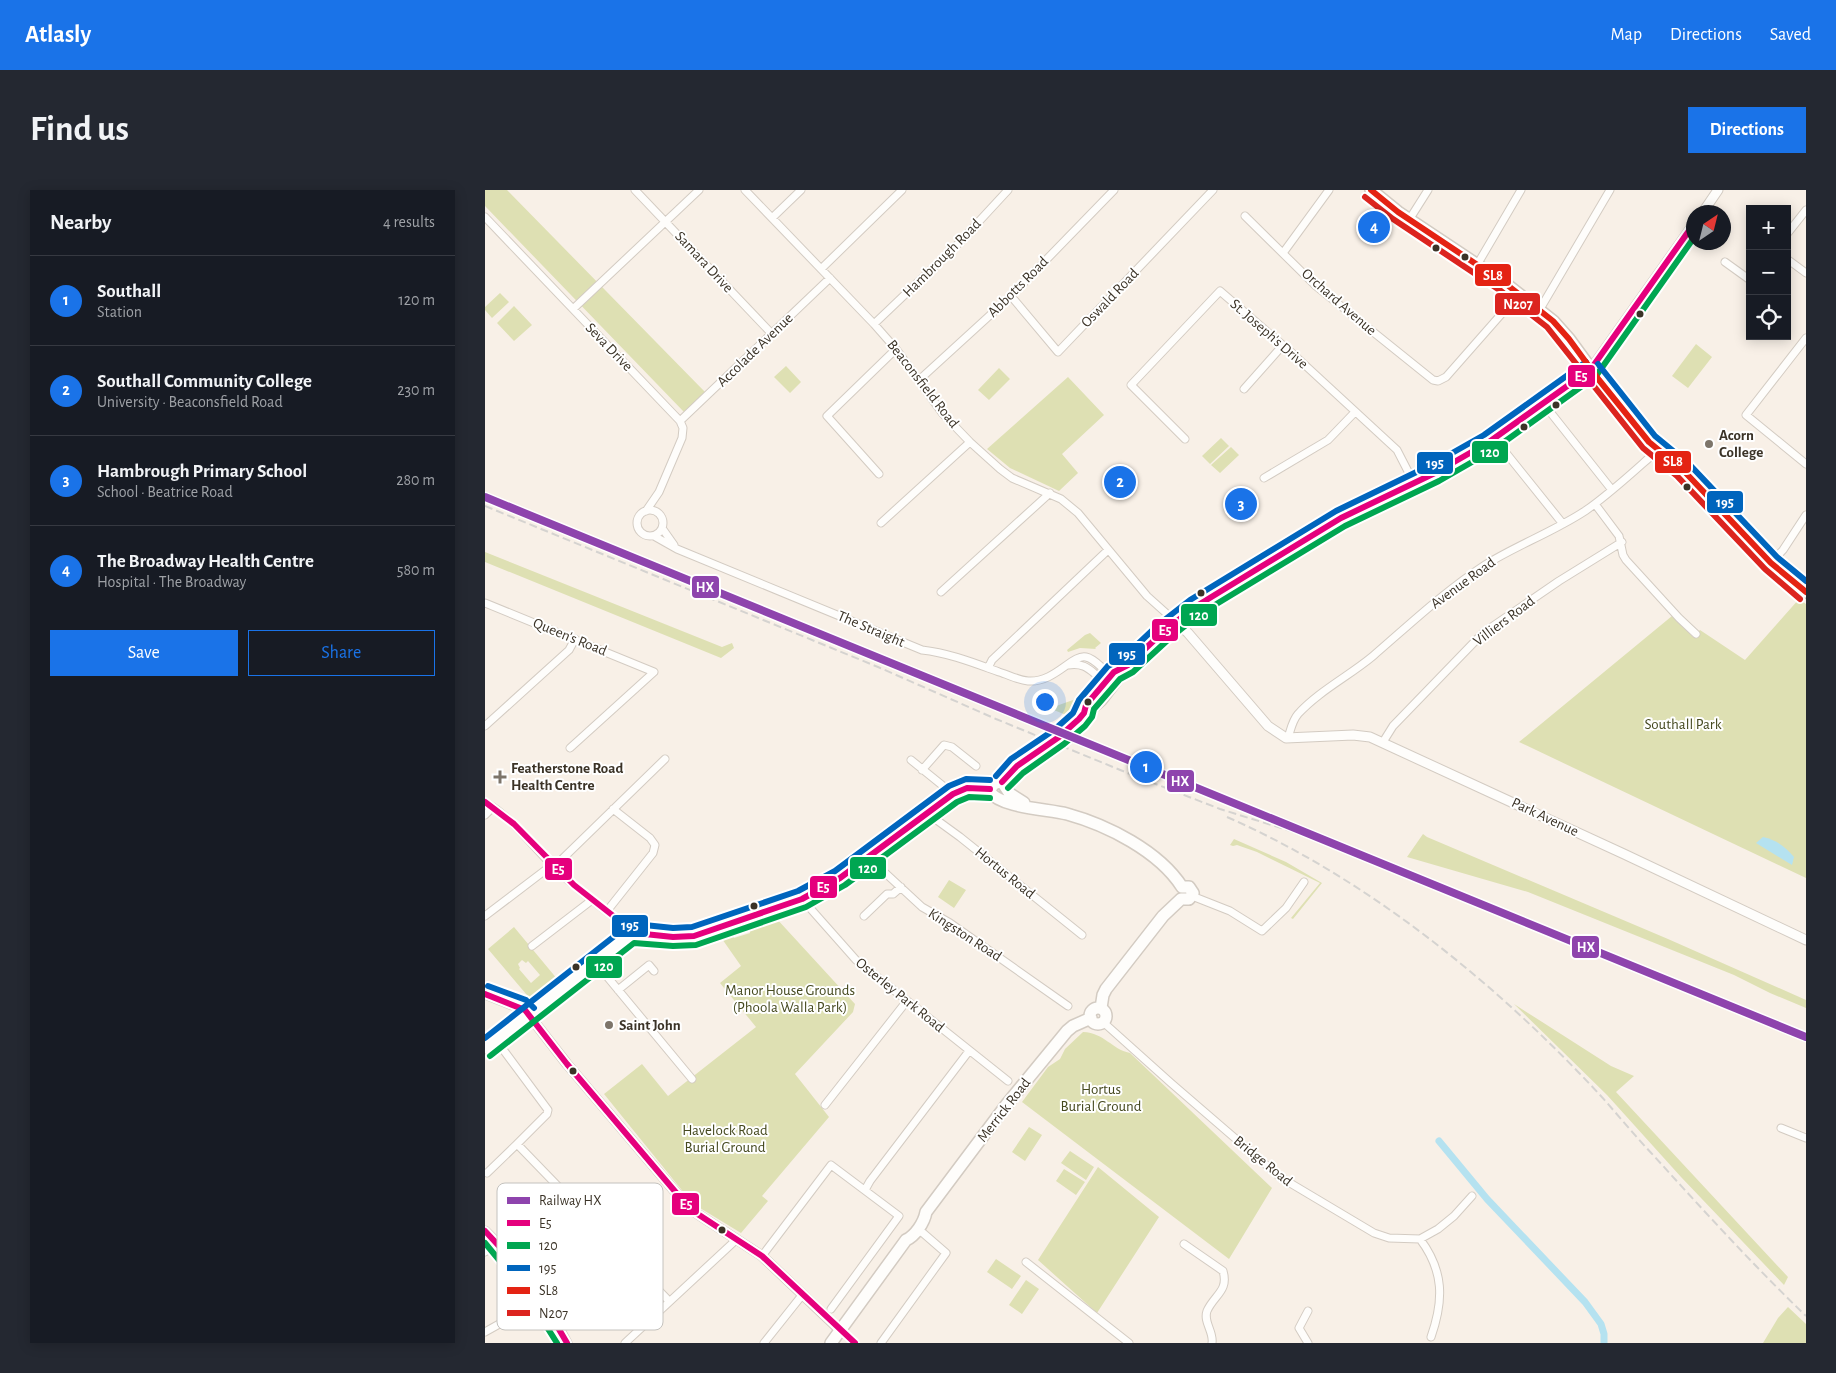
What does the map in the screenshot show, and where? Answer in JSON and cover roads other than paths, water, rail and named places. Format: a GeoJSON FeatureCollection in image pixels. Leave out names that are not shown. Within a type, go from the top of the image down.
{"type":"FeatureCollection","features":[{"type":"Feature","properties":{"kind":"main road"},"geometry":{"type":"LineString","coordinates":[[1371,190],[1409,220],[1519,294],[1542,305],[1641,434],[1692,478],[1771,562],[1806,592]]}},
{"type":"Feature","properties":{"kind":"main road"},"geometry":{"type":"LineString","coordinates":[[1082,716],[1086,705],[1112,677],[1176,622],[1212,596],[1277,559],[1341,518],[1435,473],[1494,438],[1591,369]]}},
{"type":"Feature","properties":{"kind":"main road"},"geometry":{"type":"LineString","coordinates":[[999,798],[1006,794],[1005,786],[1012,770],[1059,737],[1101,700],[1112,677]]}},
{"type":"Feature","properties":{"kind":"main road"},"geometry":{"type":"LineString","coordinates":[[1040,809],[1015,798],[1005,786],[995,782],[990,789],[993,796],[1011,804],[1089,821],[1115,833],[1163,864],[1175,876],[1185,894],[1163,916],[1106,989],[1101,1008]]}},
{"type":"Feature","properties":{"kind":"main road"},"geometry":{"type":"LineString","coordinates":[[1101,1008],[1105,1011],[1106,1016],[1103,1022],[1095,1023],[1091,1018],[1091,1013],[1093,1009],[1101,1008]]}},
{"type":"Feature","properties":{"kind":"main road","name":"Merrick Road"},"geometry":{"type":"LineString","coordinates":[[831,1343],[906,1240],[906,1235],[920,1216],[926,1212],[1007,1104],[1067,1031],[1073,1026],[1091,1018]]}},
{"type":"Feature","properties":{"kind":"main road","name":"Merrick Road"},"geometry":{"type":"LineString","coordinates":[[906,1240],[920,1232],[926,1212]]}},
{"type":"Feature","properties":{"kind":"street","name":"Samara Drive"},"geometry":{"type":"LineString","coordinates":[[635,190],[772,334]]}},
{"type":"Feature","properties":{"kind":"street"},"geometry":{"type":"LineString","coordinates":[[573,309],[699,190]]}},
{"type":"Feature","properties":{"kind":"street","name":"Beaconsfield Road"},"geometry":{"type":"LineString","coordinates":[[745,190],[874,324],[896,349],[943,414],[1000,469],[1012,478],[1050,493],[1068,503],[1147,596],[1176,622]]}},
{"type":"Feature","properties":{"kind":"street"},"geometry":{"type":"LineString","coordinates":[[772,218],[801,190]]}},
{"type":"Feature","properties":{"kind":"street"},"geometry":{"type":"LineString","coordinates":[[821,269],[902,190]]}},
{"type":"Feature","properties":{"kind":"street","name":"Hambrough Road"},"geometry":{"type":"LineString","coordinates":[[874,324],[959,243],[1008,190]]}},
{"type":"Feature","properties":{"kind":"street","name":"Abbotts Road"},"geometry":{"type":"LineString","coordinates":[[919,380],[1011,296],[1114,190]]}},
{"type":"Feature","properties":{"kind":"street","name":"Oswald Road"},"geometry":{"type":"LineString","coordinates":[[1011,296],[1058,352],[1213,190]]}},
{"type":"Feature","properties":{"kind":"street"},"geometry":{"type":"LineString","coordinates":[[1283,253],[1329,190]]}},
{"type":"Feature","properties":{"kind":"street"},"geometry":{"type":"LineString","coordinates":[[1409,220],[1428,190]]}},
{"type":"Feature","properties":{"kind":"street"},"geometry":{"type":"LineString","coordinates":[[1477,265],[1521,190]]}},
{"type":"Feature","properties":{"kind":"street"},"geometry":{"type":"LineString","coordinates":[[1542,305],[1610,190]]}},
{"type":"Feature","properties":{"kind":"street"},"geometry":{"type":"LineString","coordinates":[[1708,205],[1719,190]]}},
{"type":"Feature","properties":{"kind":"street"},"geometry":{"type":"LineString","coordinates":[[1791,229],[1806,210]]}},
{"type":"Feature","properties":{"kind":"street","name":"Orchard Avenue"},"geometry":{"type":"LineString","coordinates":[[1245,216],[1323,291],[1428,378],[1438,381],[1446,377],[1519,294]]}},
{"type":"Feature","properties":{"kind":"street","name":"Seva Drive"},"geometry":{"type":"LineString","coordinates":[[485,217],[680,422]]}},
{"type":"Feature","properties":{"kind":"street"},"geometry":{"type":"LineString","coordinates":[[1591,369],[1686,235]]}},
{"type":"Feature","properties":{"kind":"street"},"geometry":{"type":"LineString","coordinates":[[1725,262],[1746,277]]}},
{"type":"Feature","properties":{"kind":"street"},"geometry":{"type":"LineString","coordinates":[[1791,262],[1806,273]]}},
{"type":"Feature","properties":{"kind":"street","name":"Accolade Avenue"},"geometry":{"type":"LineString","coordinates":[[680,422],[747,362],[772,334],[830,278]]}},
{"type":"Feature","properties":{"kind":"street","name":"St. Joseph's Drive"},"geometry":{"type":"LineString","coordinates":[[1185,439],[1131,385],[1220,291],[1283,345],[1397,450],[1414,483]]}},
{"type":"Feature","properties":{"kind":"street"},"geometry":{"type":"LineString","coordinates":[[1806,338],[1746,416],[1806,464]]}},
{"type":"Feature","properties":{"kind":"street"},"geometry":{"type":"LineString","coordinates":[[1244,389],[1283,345]]}},
{"type":"Feature","properties":{"kind":"street"},"geometry":{"type":"LineString","coordinates":[[879,474],[827,416],[896,349]]}},
{"type":"Feature","properties":{"kind":"street"},"geometry":{"type":"LineString","coordinates":[[1543,403],[1612,490]]}},
{"type":"Feature","properties":{"kind":"street"},"geometry":{"type":"LineString","coordinates":[[1264,478],[1328,440],[1355,412]]}},
{"type":"Feature","properties":{"kind":"street"},"geometry":{"type":"LineString","coordinates":[[646,511],[655,511],[663,520],[662,528],[654,536],[646,536],[638,528],[639,516],[646,511],[659,492],[682,438],[683,428],[680,422]]}},
{"type":"Feature","properties":{"kind":"street"},"geometry":{"type":"LineString","coordinates":[[1494,438],[1563,524]]}},
{"type":"Feature","properties":{"kind":"street"},"geometry":{"type":"LineString","coordinates":[[881,523],[971,442]]}},
{"type":"Feature","properties":{"kind":"street","name":"Avenue Road"},"geometry":{"type":"LineString","coordinates":[[1288,738],[1293,721],[1303,709],[1359,667],[1413,620],[1467,578],[1496,559],[1563,524],[1595,504],[1658,450]]}},
{"type":"Feature","properties":{"kind":"street"},"geometry":{"type":"LineString","coordinates":[[658,513],[659,492]]}},
{"type":"Feature","properties":{"kind":"street"},"geometry":{"type":"LineString","coordinates":[[941,592],[1050,493]]}},
{"type":"Feature","properties":{"kind":"street"},"geometry":{"type":"LineString","coordinates":[[1595,504],[1617,532],[1622,542],[1623,555],[1626,560],[1679,618],[1697,634]]}},
{"type":"Feature","properties":{"kind":"street"},"geometry":{"type":"LineString","coordinates":[[1771,562],[1783,550],[1806,515]]}},
{"type":"Feature","properties":{"kind":"street"},"geometry":{"type":"LineString","coordinates":[[662,528],[677,549]]}},
{"type":"Feature","properties":{"kind":"street","name":"The Straight"},"geometry":{"type":"LineString","coordinates":[[654,536],[677,549],[917,649],[941,653],[1021,680],[1033,682],[1049,678],[1067,665],[1076,664],[1112,677]]}},
{"type":"Feature","properties":{"kind":"street","name":"Villiers Road"},"geometry":{"type":"LineString","coordinates":[[1383,742],[1393,726],[1483,633],[1567,576],[1622,542]]}},
{"type":"Feature","properties":{"kind":"street"},"geometry":{"type":"LineString","coordinates":[[989,668],[995,657],[1108,550]]}},
{"type":"Feature","properties":{"kind":"street","name":"Queen's Road"},"geometry":{"type":"LineString","coordinates":[[485,603],[654,672],[570,748]]}},
{"type":"Feature","properties":{"kind":"street"},"geometry":{"type":"LineString","coordinates":[[1176,622],[1189,633],[1268,726],[1279,735],[1288,738]]}},
{"type":"Feature","properties":{"kind":"street"},"geometry":{"type":"LineString","coordinates":[[485,726],[569,650],[575,639]]}},
{"type":"Feature","properties":{"kind":"street","name":"Park Avenue"},"geometry":{"type":"LineString","coordinates":[[1288,738],[1360,735],[1383,742],[1806,940]]}},
{"type":"Feature","properties":{"kind":"street"},"geometry":{"type":"LineString","coordinates":[[922,770],[944,745],[952,747],[977,766]]}},
{"type":"Feature","properties":{"kind":"street"},"geometry":{"type":"LineString","coordinates":[[485,916],[553,866],[665,759]]}},
{"type":"Feature","properties":{"kind":"street"},"geometry":{"type":"LineString","coordinates":[[911,760],[953,794]]}},
{"type":"Feature","properties":{"kind":"street"},"geometry":{"type":"LineString","coordinates":[[485,1049],[626,938],[635,934],[673,937],[694,936],[802,899],[840,878],[953,794],[967,788],[990,789]]}},
{"type":"Feature","properties":{"kind":"street"},"geometry":{"type":"LineString","coordinates":[[485,802],[523,832],[553,866],[635,934]]}},
{"type":"Feature","properties":{"kind":"street"},"geometry":{"type":"LineString","coordinates":[[485,815],[493,807]]}},
{"type":"Feature","properties":{"kind":"street"},"geometry":{"type":"LineString","coordinates":[[607,911],[653,853],[655,845],[650,838],[613,809]]}},
{"type":"Feature","properties":{"kind":"street","name":"Hortus Road"},"geometry":{"type":"LineString","coordinates":[[927,813],[960,837],[1082,935]]}},
{"type":"Feature","properties":{"kind":"street","name":"Kingston Road"},"geometry":{"type":"LineString","coordinates":[[868,857],[922,907],[950,923],[1068,1006]]}},
{"type":"Feature","properties":{"kind":"street"},"geometry":{"type":"LineString","coordinates":[[1185,894],[1230,911],[1262,931],[1286,908],[1304,882]]}},
{"type":"Feature","properties":{"kind":"street"},"geometry":{"type":"LineString","coordinates":[[864,916],[887,894],[893,894],[901,887]]}},
{"type":"Feature","properties":{"kind":"street","name":"Osterley Park Road"},"geometry":{"type":"LineString","coordinates":[[802,899],[856,960],[906,1002],[1008,1081]]}},
{"type":"Feature","properties":{"kind":"street"},"geometry":{"type":"LineString","coordinates":[[532,946],[592,900]]}},
{"type":"Feature","properties":{"kind":"street"},"geometry":{"type":"LineString","coordinates":[[595,962],[692,1079]]}},
{"type":"Feature","properties":{"kind":"street"},"geometry":{"type":"LineString","coordinates":[[619,990],[649,965],[654,971]]}},
{"type":"Feature","properties":{"kind":"street"},"geometry":{"type":"LineString","coordinates":[[485,994],[521,1008],[529,1014],[567,1064],[684,1202],[693,1211],[762,1256],[855,1343]]}},
{"type":"Feature","properties":{"kind":"street"},"geometry":{"type":"LineString","coordinates":[[825,1105],[906,1002]]}},
{"type":"Feature","properties":{"kind":"street","name":"Bridge Road"},"geometry":{"type":"LineString","coordinates":[[1103,1022],[1281,1177],[1375,1233],[1389,1238],[1420,1239]]}},
{"type":"Feature","properties":{"kind":"street"},"geometry":{"type":"LineString","coordinates":[[487,1173],[547,1114],[548,1110],[496,1040]]}},
{"type":"Feature","properties":{"kind":"street"},"geometry":{"type":"LineString","coordinates":[[865,1190],[869,1181],[969,1051]]}},
{"type":"Feature","properties":{"kind":"street"},"geometry":{"type":"LineString","coordinates":[[1781,1128],[1806,1138]]}},
{"type":"Feature","properties":{"kind":"street"},"geometry":{"type":"LineString","coordinates":[[517,1144],[555,1183]]}},
{"type":"Feature","properties":{"kind":"street"},"geometry":{"type":"LineString","coordinates":[[762,1256],[831,1165],[899,1216],[841,1301],[831,1309]]}},
{"type":"Feature","properties":{"kind":"street"},"geometry":{"type":"LineString","coordinates":[[1431,1337],[1439,1305],[1440,1284],[1431,1253],[1420,1239],[1438,1229],[1454,1216],[1470,1198]]}},
{"type":"Feature","properties":{"kind":"street"},"geometry":{"type":"LineString","coordinates":[[485,1231],[497,1242]]}},
{"type":"Feature","properties":{"kind":"street"},"geometry":{"type":"LineString","coordinates":[[881,1343],[945,1252],[920,1232]]}},
{"type":"Feature","properties":{"kind":"street"},"geometry":{"type":"LineString","coordinates":[[663,1307],[737,1239]]}},
{"type":"Feature","properties":{"kind":"street"},"geometry":{"type":"LineString","coordinates":[[1184,1244],[1223,1271],[1225,1278],[1225,1285],[1207,1311],[1206,1318],[1211,1332],[1211,1343]]}},
{"type":"Feature","properties":{"kind":"street"},"geometry":{"type":"LineString","coordinates":[[485,1252],[497,1245]]}},
{"type":"Feature","properties":{"kind":"street"},"geometry":{"type":"LineString","coordinates":[[1026,1262],[1129,1343]]}},
{"type":"Feature","properties":{"kind":"street"},"geometry":{"type":"LineString","coordinates":[[765,1343],[803,1294]]}},
{"type":"Feature","properties":{"kind":"street"},"geometry":{"type":"LineString","coordinates":[[663,1295],[669,1301]]}},
{"type":"Feature","properties":{"kind":"street"},"geometry":{"type":"LineString","coordinates":[[1308,1311],[1299,1328],[1308,1343]]}},
{"type":"Feature","properties":{"kind":"street"},"geometry":{"type":"LineString","coordinates":[[485,1332],[497,1325]]}},
{"type":"Feature","properties":{"kind":"street"},"geometry":{"type":"LineString","coordinates":[[559,1330],[567,1343]]}},
{"type":"Feature","properties":{"kind":"street"},"geometry":{"type":"LineString","coordinates":[[625,1343],[639,1330]]}},
{"type":"Feature","properties":{"kind":"water"},"geometry":{"type":"Polygon","coordinates":[[[1763,837],[1777,842],[1787,850],[1794,857],[1792,865],[1756,843],[1763,837]]]}},
{"type":"Feature","properties":{"kind":"waterway"},"geometry":{"type":"LineString","coordinates":[[1439,1141],[1487,1199],[1585,1302],[1601,1324],[1604,1343]]}},
{"type":"Feature","properties":{"kind":"railway"},"geometry":{"type":"LineString","coordinates":[[485,506],[878,667],[996,719],[1130,774],[1220,809],[1339,846]]}},
{"type":"Feature","properties":{"kind":"railway"},"geometry":{"type":"LineString","coordinates":[[1227,817],[1279,842],[1330,871],[1380,903],[1473,974],[1560,1053],[1729,1237],[1806,1316]]}},
{"type":"Feature","properties":{"kind":"rail line","name":"HX"},"geometry":{"type":"LineString","coordinates":[[485,497],[1806,1037]]}},
{"type":"Feature","properties":{"kind":"place","name":"The Broadway Health Centre"},"geometry":{"type":"Point","coordinates":[1374,227]}},
{"type":"Feature","properties":{"kind":"place","name":"Acorn College"},"geometry":{"type":"Point","coordinates":[1709,444]}},
{"type":"Feature","properties":{"kind":"place","name":"Southall Community College"},"geometry":{"type":"Point","coordinates":[1120,482]}},
{"type":"Feature","properties":{"kind":"place","name":"Hambrough Primary School"},"geometry":{"type":"Point","coordinates":[1241,504]}},
{"type":"Feature","properties":{"kind":"place","name":"Southall"},"geometry":{"type":"Point","coordinates":[1146,767]}},
{"type":"Feature","properties":{"kind":"place","name":"Featherstone Road Health Centre"},"geometry":{"type":"Point","coordinates":[500,777]}},
{"type":"Feature","properties":{"kind":"place","name":"Saint John"},"geometry":{"type":"Point","coordinates":[609,1025]}},
{"type":"Feature","properties":{"kind":"park label","name":"Southall Park"},"geometry":{"type":"Point","coordinates":[1683,724]}},
{"type":"Feature","properties":{"kind":"park label","name":"Manor House Grounds (Phoola Walla Park)"},"geometry":{"type":"Point","coordinates":[790,998]}},
{"type":"Feature","properties":{"kind":"park label","name":"Hortus Burial Ground"},"geometry":{"type":"Point","coordinates":[1101,1098]}},
{"type":"Feature","properties":{"kind":"park label","name":"Havelock Road Burial Ground"},"geometry":{"type":"Point","coordinates":[725,1138]}}]}
